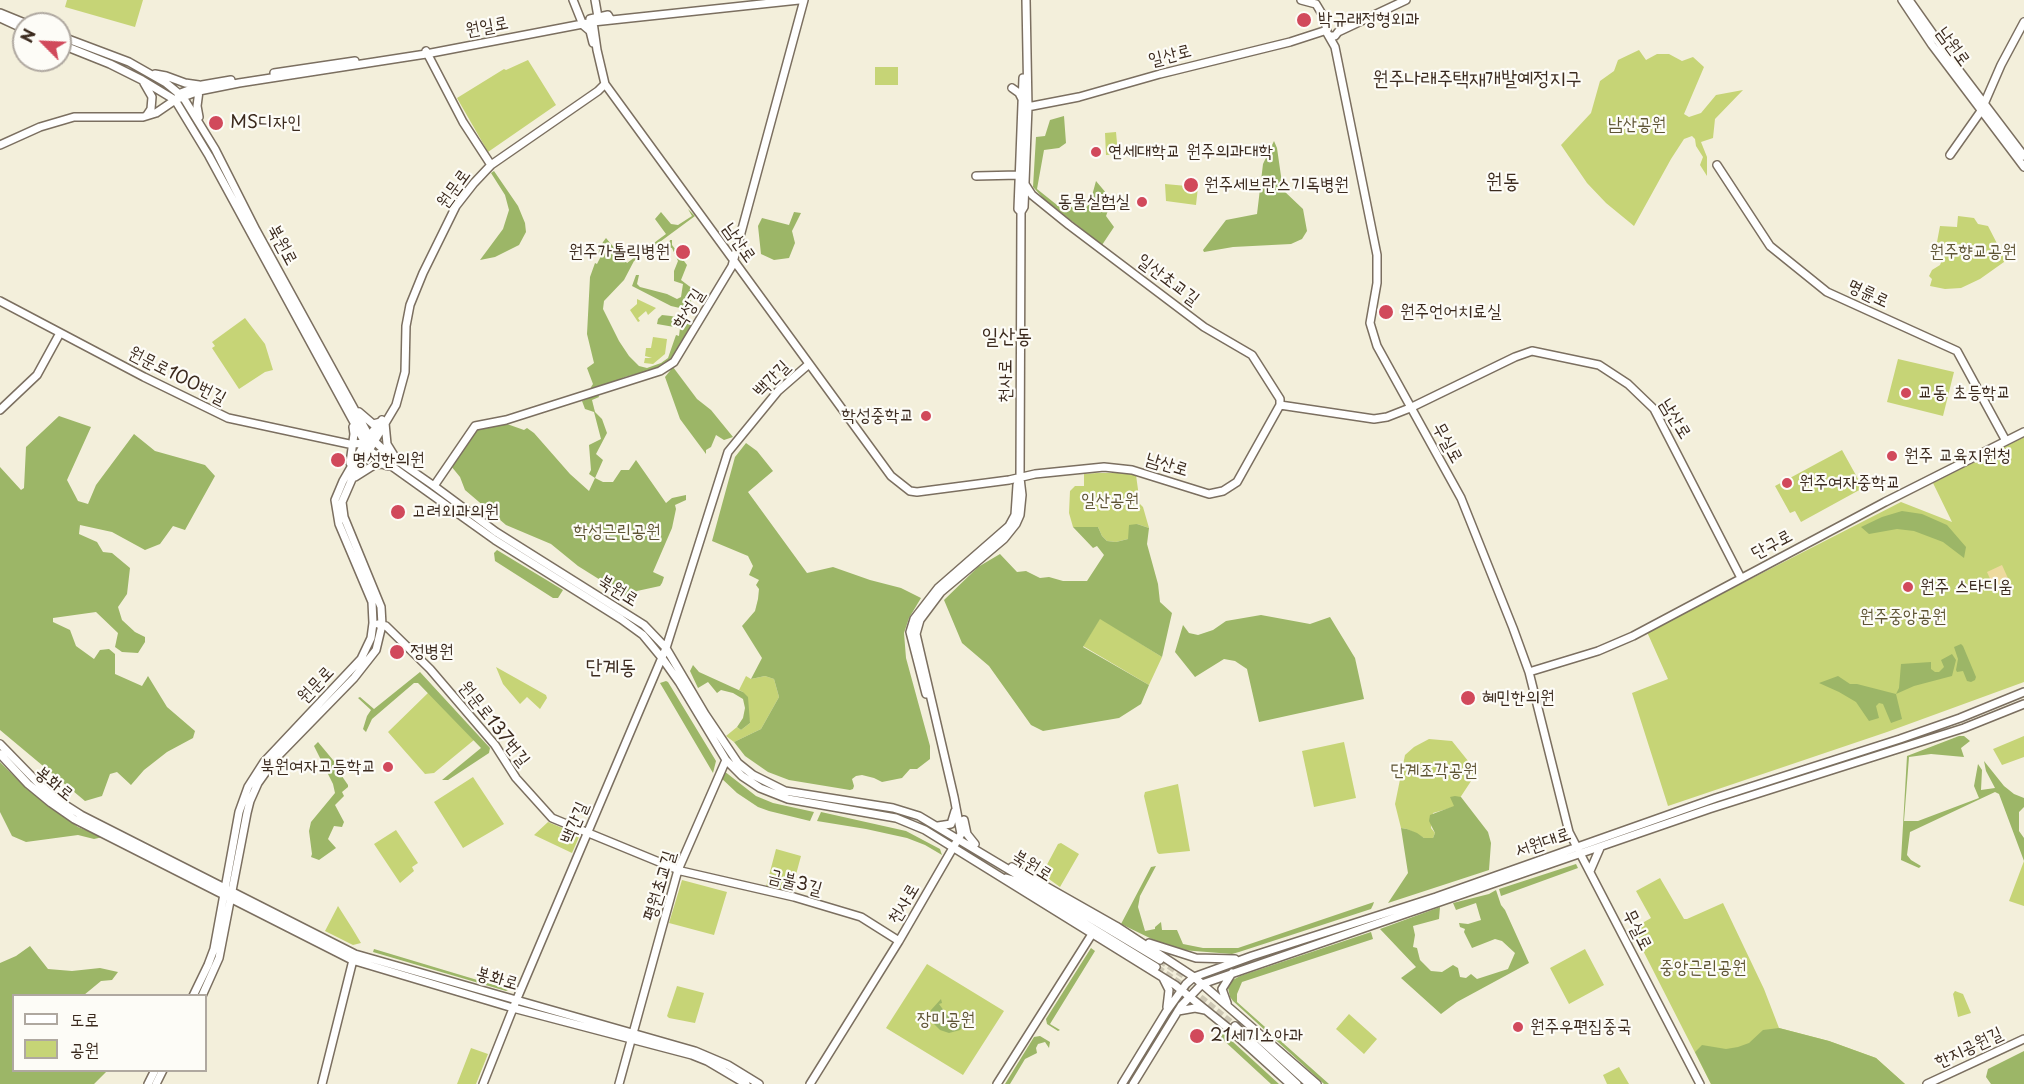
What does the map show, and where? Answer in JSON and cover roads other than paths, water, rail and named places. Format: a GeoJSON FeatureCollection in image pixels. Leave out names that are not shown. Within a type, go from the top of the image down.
{"type":"FeatureCollection","features":[{"type":"Feature","properties":{"kind":"street"},"geometry":{"type":"LineString","coordinates":[[573,0],[581,23],[590,32],[597,50]]}},
{"type":"Feature","properties":{"kind":"street"},"geometry":{"type":"LineString","coordinates":[[595,0],[597,50],[605,84]]}},
{"type":"Feature","properties":{"kind":"street","name":"원일로"},"geometry":{"type":"LineString","coordinates":[[177,97],[200,88],[426,52],[596,20],[802,0]]}},
{"type":"Feature","properties":{"kind":"street","name":"학성길"},"geometry":{"type":"LineString","coordinates":[[434,486],[475,426],[506,420],[669,367],[732,266],[802,0]]}},
{"type":"Feature","properties":{"kind":"street","name":"천사로"},"geometry":{"type":"LineString","coordinates":[[810,1084],[960,839],[961,829],[956,805],[936,724],[931,715],[911,639],[911,627],[914,619],[938,588],[1014,523],[1017,485],[1020,478],[1021,212],[1024,207],[1027,162],[1024,105],[1024,0]]}},
{"type":"Feature","properties":{"kind":"street"},"geometry":{"type":"LineString","coordinates":[[1301,0],[1316,4],[1332,31]]}},
{"type":"Feature","properties":{"kind":"street","name":"일산로"},"geometry":{"type":"LineString","coordinates":[[1024,105],[1078,97],[1160,74],[1346,29],[1406,0]]}},
{"type":"Feature","properties":{"kind":"street","name":"남원로"},"geometry":{"type":"LineString","coordinates":[[1902,0],[1932,45],[2024,156]]}},
{"type":"Feature","properties":{"kind":"street","name":"남원로"},"geometry":{"type":"LineString","coordinates":[[1909,0],[2024,167]]}},
{"type":"Feature","properties":{"kind":"street"},"geometry":{"type":"LineString","coordinates":[[1950,155],[1983,107],[1992,82],[2024,22]]}},
{"type":"Feature","properties":{"kind":"street","name":"원일로"},"geometry":{"type":"LineString","coordinates":[[426,52],[581,23]]}},
{"type":"Feature","properties":{"kind":"street","name":"무실로"},"geometry":{"type":"LineString","coordinates":[[1332,31],[1377,255],[1377,283],[1370,323],[1372,334],[1380,355],[1461,498],[1530,672],[1569,832],[1700,1084]]}},
{"type":"Feature","properties":{"kind":"street","name":"북원로"},"geometry":{"type":"LineString","coordinates":[[72,41],[129,62],[152,74],[200,122],[349,407],[367,447],[434,486],[496,532],[644,625],[666,648],[738,764],[753,775],[785,791],[896,808],[912,813],[960,839],[1161,965]]}},
{"type":"Feature","properties":{"kind":"street","name":"북원로"},"geometry":{"type":"LineString","coordinates":[[72,49],[110,64],[177,97],[183,112],[349,407],[371,439],[396,465],[495,540],[643,635],[679,682],[726,760],[750,782],[788,799],[896,818],[925,830],[1092,934],[1194,977],[1228,1006],[1235,1022],[1290,1084]]}},
{"type":"Feature","properties":{"kind":"street"},"geometry":{"type":"LineString","coordinates":[[426,52],[463,122],[492,165]]}},
{"type":"Feature","properties":{"kind":"street"},"geometry":{"type":"LineString","coordinates":[[152,74],[166,76],[200,88],[197,106],[200,122]]}},
{"type":"Feature","properties":{"kind":"street"},"geometry":{"type":"LineString","coordinates":[[142,80],[152,97],[151,109],[145,116]]}},
{"type":"Feature","properties":{"kind":"street","name":"남산로"},"geometry":{"type":"LineString","coordinates":[[605,84],[891,477],[910,491],[1104,467],[1132,470],[1209,494],[1223,491],[1237,482],[1280,405],[1374,419],[1387,417],[1532,351],[1599,365],[1643,396],[1654,409],[1741,578]]}},
{"type":"Feature","properties":{"kind":"street","name":"원문로"},"geometry":{"type":"LineString","coordinates":[[203,994],[219,958],[243,799],[255,781],[327,700],[354,678],[376,650],[381,607],[344,517],[342,502],[346,484],[371,439],[398,399],[405,372],[406,326],[410,305],[423,273],[456,206],[474,183],[492,165],[605,84]]}},
{"type":"Feature","properties":{"kind":"street"},"geometry":{"type":"LineString","coordinates":[[1012,88],[1018,93],[1024,105]]}},
{"type":"Feature","properties":{"kind":"street"},"geometry":{"type":"LineString","coordinates":[[145,116],[177,97]]}},
{"type":"Feature","properties":{"kind":"street"},"geometry":{"type":"LineString","coordinates":[[0,145],[40,127],[74,117],[145,116],[165,108],[177,97]]}},
{"type":"Feature","properties":{"kind":"street","name":"천사로"},"geometry":{"type":"LineString","coordinates":[[1021,212],[1018,209],[1024,105]]}},
{"type":"Feature","properties":{"kind":"street"},"geometry":{"type":"LineString","coordinates":[[165,108],[183,112]]}},
{"type":"Feature","properties":{"kind":"street"},"geometry":{"type":"LineString","coordinates":[[1027,162],[1030,168],[1029,186],[1032,195]]}},
{"type":"Feature","properties":{"kind":"street","name":"명륜로"},"geometry":{"type":"LineString","coordinates":[[1717,165],[1770,246],[1827,292],[1957,351],[2006,441]]}},
{"type":"Feature","properties":{"kind":"street"},"geometry":{"type":"LineString","coordinates":[[976,176],[1019,175]]}},
{"type":"Feature","properties":{"kind":"street","name":"일산초교길"},"geometry":{"type":"LineString","coordinates":[[1019,175],[1032,195],[1204,327],[1252,355],[1280,399],[1280,405]]}},
{"type":"Feature","properties":{"kind":"street","name":"원문로100번길"},"geometry":{"type":"LineString","coordinates":[[0,301],[228,418],[367,447]]}},
{"type":"Feature","properties":{"kind":"street"},"geometry":{"type":"LineString","coordinates":[[0,410],[37,375],[60,333]]}},
{"type":"Feature","properties":{"kind":"street","name":"백간길"},"geometry":{"type":"LineString","coordinates":[[483,1084],[656,674],[728,452],[778,391],[809,364]]}},
{"type":"Feature","properties":{"kind":"street"},"geometry":{"type":"LineString","coordinates":[[346,484],[374,465],[396,465],[387,444],[383,422],[370,422],[349,407]]}},
{"type":"Feature","properties":{"kind":"street"},"geometry":{"type":"LineString","coordinates":[[346,484],[354,444],[354,429],[349,407]]}},
{"type":"Feature","properties":{"kind":"street","name":"단구로"},"geometry":{"type":"LineString","coordinates":[[1530,672],[1610,646],[2024,432]]}},
{"type":"Feature","properties":{"kind":"street","name":"원문로137번길"},"geometry":{"type":"LineString","coordinates":[[378,624],[386,626],[430,669],[495,745],[516,778],[552,818],[678,870]]}},
{"type":"Feature","properties":{"kind":"street"},"geometry":{"type":"LineString","coordinates":[[656,674],[670,675],[679,682]]}},
{"type":"Feature","properties":{"kind":"street","name":"서원대로"},"geometry":{"type":"LineString","coordinates":[[1127,1083],[1166,1012],[1194,977],[1436,897],[1786,775],[1900,739],[2024,692]]}},
{"type":"Feature","properties":{"kind":"street","name":"서원대로"},"geometry":{"type":"LineString","coordinates":[[1127,1083],[1190,995],[1202,984],[1709,809],[1964,728],[2024,704]]}},
{"type":"Feature","properties":{"kind":"street"},"geometry":{"type":"LineString","coordinates":[[1960,718],[1964,728]]}},
{"type":"Feature","properties":{"kind":"street"},"geometry":{"type":"LineString","coordinates":[[1900,739],[1903,747]]}},
{"type":"Feature","properties":{"kind":"street","name":"봉화로"},"geometry":{"type":"LineString","coordinates":[[0,744],[19,766],[59,801],[100,826],[227,893]]}},
{"type":"Feature","properties":{"kind":"street","name":"봉화로"},"geometry":{"type":"LineString","coordinates":[[0,754],[28,784],[74,819],[354,957],[515,1004],[630,1044],[702,1059],[746,1084]]}},
{"type":"Feature","properties":{"kind":"street","name":"평원초교길"},"geometry":{"type":"LineString","coordinates":[[630,1044],[678,870],[726,760]]}},
{"type":"Feature","properties":{"kind":"street"},"geometry":{"type":"LineString","coordinates":[[1786,775],[1789,784]]}},
{"type":"Feature","properties":{"kind":"street"},"geometry":{"type":"LineString","coordinates":[[938,826],[954,822],[956,805]]}},
{"type":"Feature","properties":{"kind":"street"},"geometry":{"type":"LineString","coordinates":[[956,805],[961,812],[970,840],[1024,874]]}},
{"type":"Feature","properties":{"kind":"street"},"geometry":{"type":"LineString","coordinates":[[1590,872],[1600,848]]}},
{"type":"Feature","properties":{"kind":"street","name":"금불3길"},"geometry":{"type":"LineString","coordinates":[[678,870],[794,897],[861,917],[899,940]]}},
{"type":"Feature","properties":{"kind":"street"},"geometry":{"type":"LineString","coordinates":[[1013,872],[1024,874]]}},
{"type":"Feature","properties":{"kind":"street","name":"북원로"},"geometry":{"type":"LineString","coordinates":[[1024,874],[1133,937],[1182,990],[1213,1016],[1235,1022],[1317,1084]]}},
{"type":"Feature","properties":{"kind":"street","name":"북원로"},"geometry":{"type":"LineString","coordinates":[[1001,876],[1016,880],[1161,965]]}},
{"type":"Feature","properties":{"kind":"street","name":"원문로"},"geometry":{"type":"LineString","coordinates":[[194,994],[212,957],[227,893]]}},
{"type":"Feature","properties":{"kind":"street"},"geometry":{"type":"LineString","coordinates":[[997,1084],[1092,934]]}},
{"type":"Feature","properties":{"kind":"street"},"geometry":{"type":"LineString","coordinates":[[1133,937],[1196,958],[1232,960],[1252,956]]}},
{"type":"Feature","properties":{"kind":"street"},"geometry":{"type":"LineString","coordinates":[[322,1084],[354,957]]}},
{"type":"Feature","properties":{"kind":"street"},"geometry":{"type":"LineString","coordinates":[[1161,965],[1170,998],[1166,1012]]}},
{"type":"Feature","properties":{"kind":"street"},"geometry":{"type":"LineString","coordinates":[[1228,1006],[1222,989],[1226,979],[1232,973]]}},
{"type":"Feature","properties":{"kind":"street","name":"봉화로"},"geometry":{"type":"LineString","coordinates":[[515,1004],[634,1029],[709,1056],[759,1084]]}},
{"type":"Feature","properties":{"kind":"street"},"geometry":{"type":"LineString","coordinates":[[1178,1011],[1195,1008],[1213,1016]]}},
{"type":"Feature","properties":{"kind":"street","name":"북원로"},"geometry":{"type":"LineString","coordinates":[[1235,1022],[1297,1084]]}},
{"type":"Feature","properties":{"kind":"street","name":"북원로"},"geometry":{"type":"LineString","coordinates":[[1235,1022],[1309,1084]]}},
{"type":"Feature","properties":{"kind":"street","name":"한지공원길"},"geometry":{"type":"LineString","coordinates":[[1927,1084],[2024,1039]]}},
{"type":"Feature","properties":{"kind":"street"},"geometry":{"type":"LineString","coordinates":[[619,1084],[630,1044]]}},
{"type":"Feature","properties":{"kind":"tunnel"},"geometry":{"type":"LineString","coordinates":[[1160,960],[1202,987]]}},
{"type":"Feature","properties":{"kind":"tunnel"},"geometry":{"type":"LineString","coordinates":[[1157,968],[1202,999],[1235,1026]]}},
{"type":"Feature","properties":{"kind":"place","name":"박규래정형외과"},"geometry":{"type":"Point","coordinates":[1304,20]}},
{"type":"Feature","properties":{"kind":"place","name":"MS디자인"},"geometry":{"type":"Point","coordinates":[216,123]}},
{"type":"Feature","properties":{"kind":"place","name":"연세대학교 원주의과대학"},"geometry":{"type":"Point","coordinates":[1096,152]}},
{"type":"Feature","properties":{"kind":"place","name":"원주세브란스기독병원"},"geometry":{"type":"Point","coordinates":[1191,185]}},
{"type":"Feature","properties":{"kind":"place","name":"동물실험실"},"geometry":{"type":"Point","coordinates":[1142,202]}},
{"type":"Feature","properties":{"kind":"place","name":"원주가톨릭병원"},"geometry":{"type":"Point","coordinates":[683,252]}},
{"type":"Feature","properties":{"kind":"place","name":"원주언어치료실"},"geometry":{"type":"Point","coordinates":[1386,312]}},
{"type":"Feature","properties":{"kind":"place","name":"교동 초등학교"},"geometry":{"type":"Point","coordinates":[1906,393]}},
{"type":"Feature","properties":{"kind":"place","name":"학성중학교"},"geometry":{"type":"Point","coordinates":[926,416]}},
{"type":"Feature","properties":{"kind":"place","name":"원주 교육지원청"},"geometry":{"type":"Point","coordinates":[1892,456]}},
{"type":"Feature","properties":{"kind":"place","name":"명성한의원"},"geometry":{"type":"Point","coordinates":[338,460]}},
{"type":"Feature","properties":{"kind":"place","name":"원주여자중학교"},"geometry":{"type":"Point","coordinates":[1787,483]}},
{"type":"Feature","properties":{"kind":"place","name":"고려외과의원"},"geometry":{"type":"Point","coordinates":[398,512]}},
{"type":"Feature","properties":{"kind":"place","name":"원주 스타디움"},"geometry":{"type":"Point","coordinates":[1908,587]}},
{"type":"Feature","properties":{"kind":"place","name":"정병원"},"geometry":{"type":"Point","coordinates":[397,652]}},
{"type":"Feature","properties":{"kind":"place","name":"혜민한의원"},"geometry":{"type":"Point","coordinates":[1468,698]}},
{"type":"Feature","properties":{"kind":"place","name":"북원여자고등학교"},"geometry":{"type":"Point","coordinates":[388,767]}},
{"type":"Feature","properties":{"kind":"place","name":"원주우편집중국"},"geometry":{"type":"Point","coordinates":[1518,1027]}},
{"type":"Feature","properties":{"kind":"place","name":"21세기소아과"},"geometry":{"type":"Point","coordinates":[1197,1036]}},
{"type":"Feature","properties":{"kind":"district","name":"원주나래주택재개발예정지구"},"geometry":{"type":"Point","coordinates":[1477,79]}},
{"type":"Feature","properties":{"kind":"district","name":"원동"},"geometry":{"type":"Point","coordinates":[1503,182]}},
{"type":"Feature","properties":{"kind":"district","name":"일산동"},"geometry":{"type":"Point","coordinates":[1007,337]}},
{"type":"Feature","properties":{"kind":"district","name":"단계동"},"geometry":{"type":"Point","coordinates":[611,668]}},
{"type":"Feature","properties":{"kind":"park label","name":"남산공원"},"geometry":{"type":"Point","coordinates":[1637,125]}},
{"type":"Feature","properties":{"kind":"park label","name":"원주향교공원"},"geometry":{"type":"Point","coordinates":[1973,252]}},
{"type":"Feature","properties":{"kind":"park label","name":"일산공원"},"geometry":{"type":"Point","coordinates":[1110,501]}},
{"type":"Feature","properties":{"kind":"park label","name":"학성근린공원"},"geometry":{"type":"Point","coordinates":[617,532]}},
{"type":"Feature","properties":{"kind":"park label","name":"원주중앙공원"},"geometry":{"type":"Point","coordinates":[1903,617]}},
{"type":"Feature","properties":{"kind":"park label","name":"단계조각공원"},"geometry":{"type":"Point","coordinates":[1434,771]}},
{"type":"Feature","properties":{"kind":"park label","name":"중앙근린공원"},"geometry":{"type":"Point","coordinates":[1703,968]}},
{"type":"Feature","properties":{"kind":"park label","name":"장미공원"},"geometry":{"type":"Point","coordinates":[946,1020]}}]}
